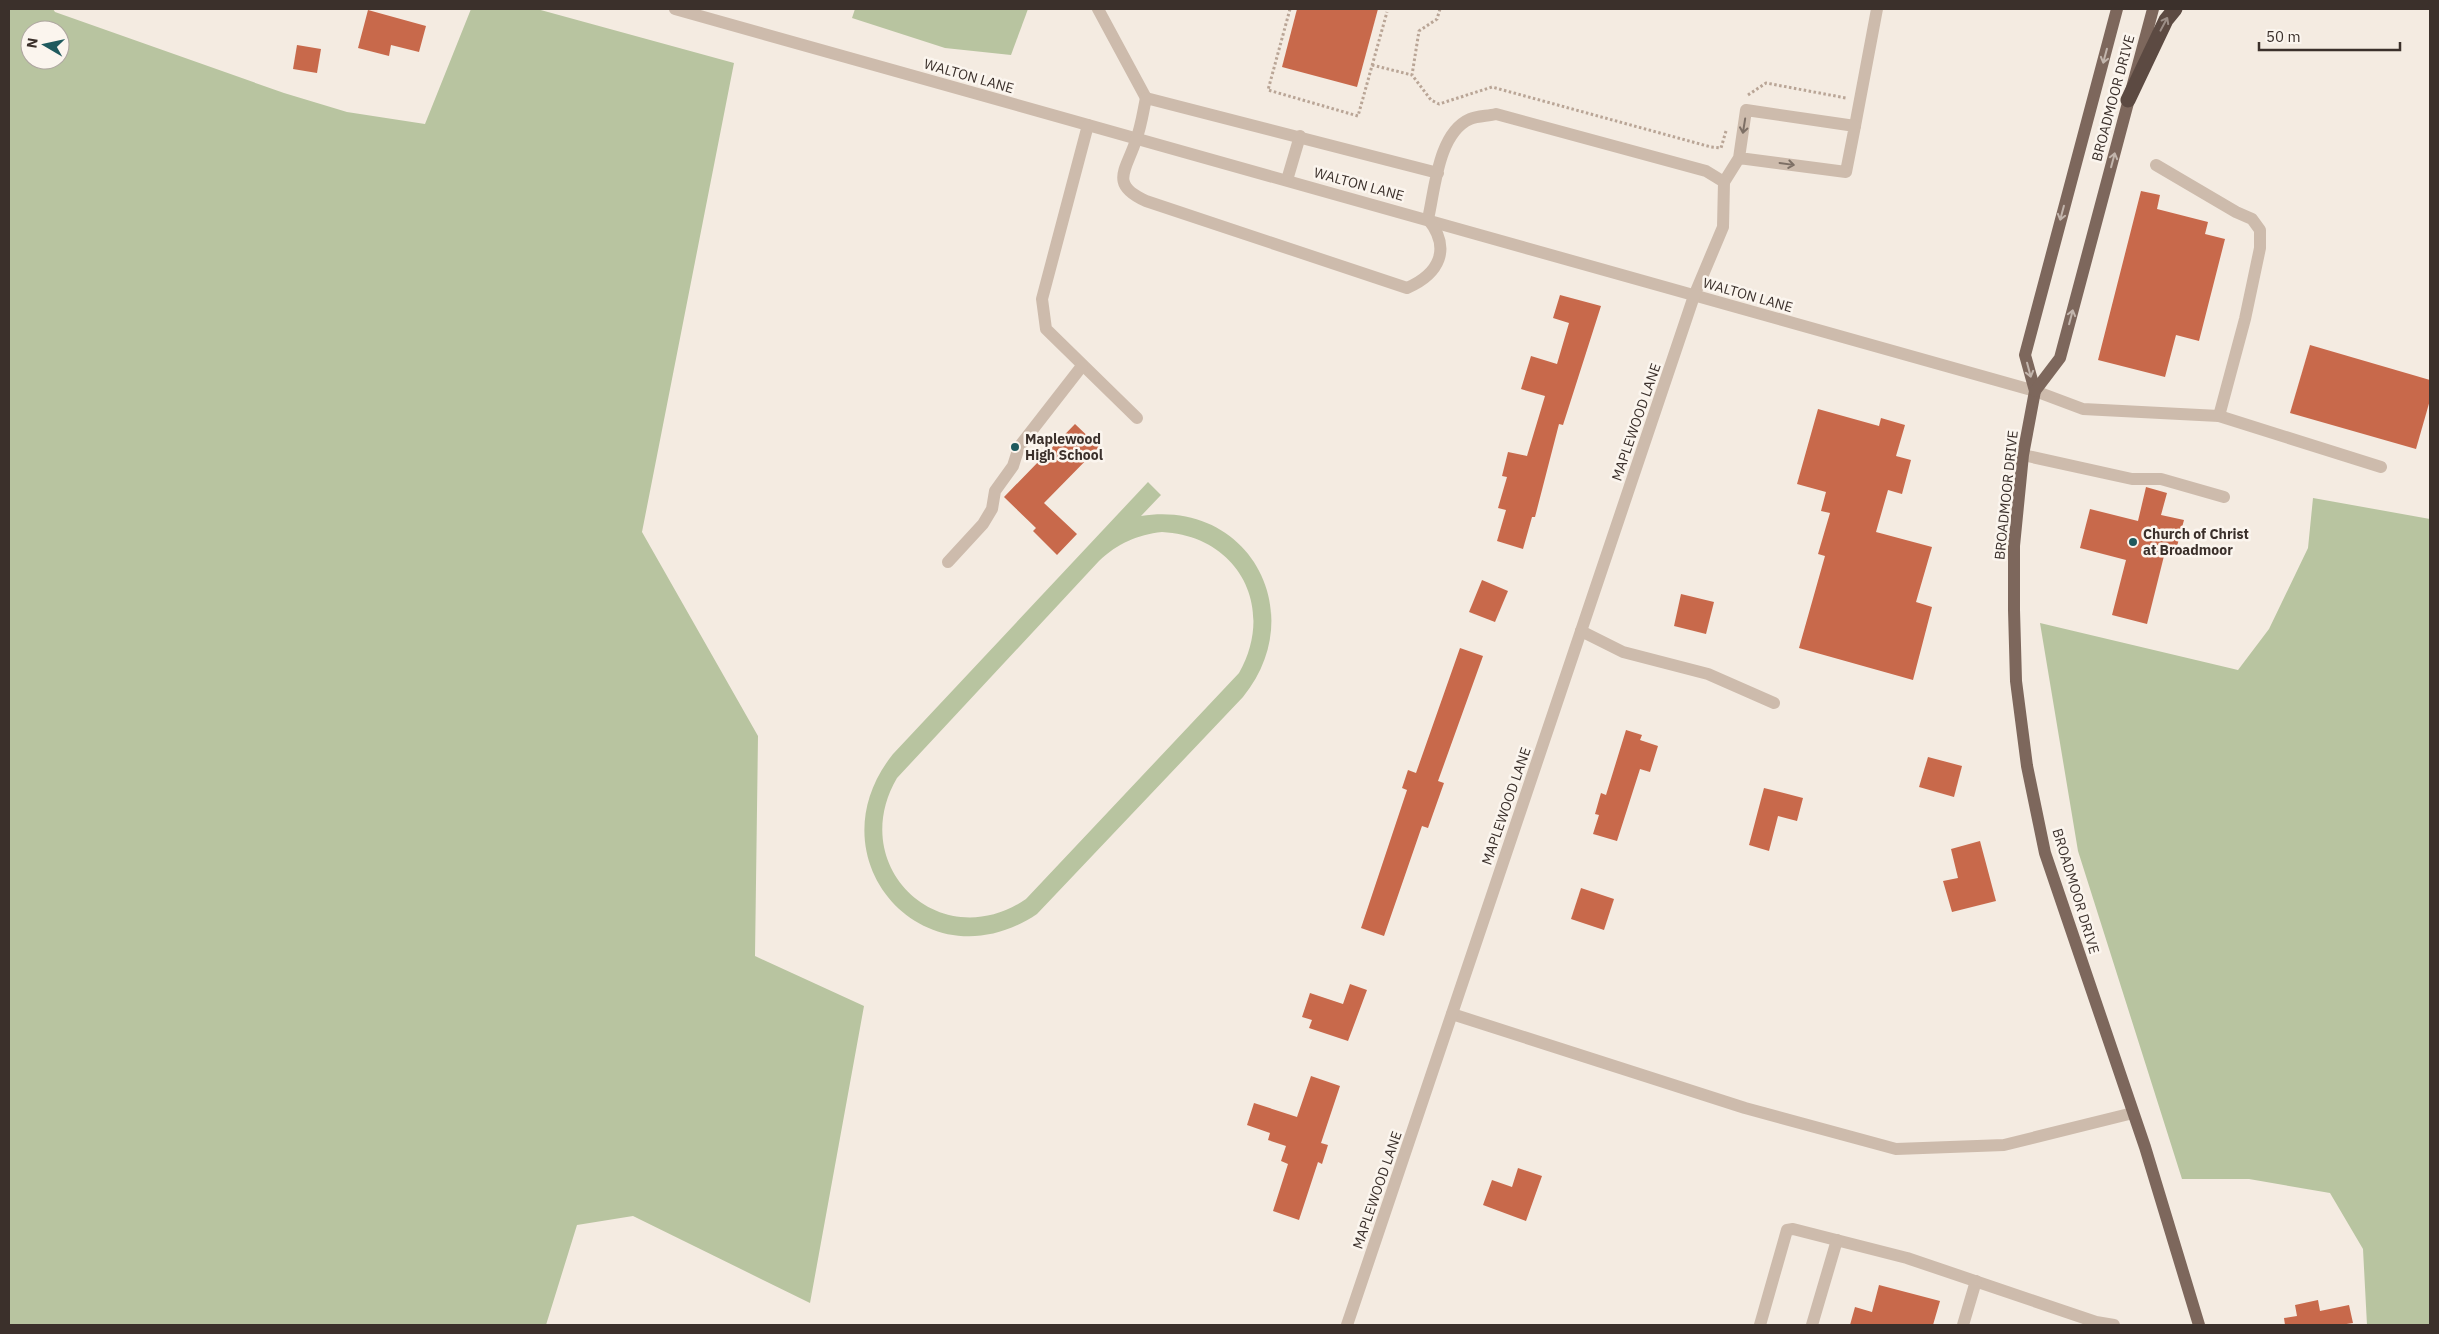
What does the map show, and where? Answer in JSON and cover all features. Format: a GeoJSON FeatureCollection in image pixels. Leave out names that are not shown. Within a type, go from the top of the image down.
{"type":"FeatureCollection","features":[{"type":"Feature","properties":{"kind":"highway"},"geometry":{"type":"LineString","coordinates":[[2128,100],[2166,20],[2175,9]]}},
{"type":"Feature","properties":{"kind":"main road","name":"BROADMOOR DRIVE"},"geometry":{"type":"LineString","coordinates":[[2117,9],[2025,355],[2035,391],[2023,455],[2014,546],[2016,681],[2028,766],[2045,853],[2133,1113],[2187,1280],[2199,1325]]}},
{"type":"Feature","properties":{"kind":"main road","name":"BROADMOOR DRIVE"},"geometry":{"type":"LineString","coordinates":[[2035,391],[2060,358],[2153,9]]}},
{"type":"Feature","properties":{"kind":"street","name":"WALTON LANE"},"geometry":{"type":"LineString","coordinates":[[675,9],[2035,391],[2083,409],[2219,416],[2381,467]]}},
{"type":"Feature","properties":{"kind":"street"},"geometry":{"type":"LineString","coordinates":[[1098,9],[1146,98],[1136,140],[1123,172],[1124,183],[1131,194],[1407,288],[1424,281],[1435,266],[1442,250],[1438,231],[1428,219],[1447,139],[1469,119],[1496,114],[1706,171],[1724,182],[1739,158],[1746,110],[1855,126]]}},
{"type":"Feature","properties":{"kind":"street"},"geometry":{"type":"LineString","coordinates":[[1739,158],[1846,172],[1877,9]]}},
{"type":"Feature","properties":{"kind":"street"},"geometry":{"type":"LineString","coordinates":[[1146,98],[1300,136],[1438,173]]}},
{"type":"Feature","properties":{"kind":"street"},"geometry":{"type":"LineString","coordinates":[[1088,125],[1042,299],[1046,329],[1137,418]]}},
{"type":"Feature","properties":{"kind":"street"},"geometry":{"type":"LineString","coordinates":[[1287,180],[1300,136]]}},
{"type":"Feature","properties":{"kind":"street"},"geometry":{"type":"LineString","coordinates":[[2156,165],[2236,212],[2252,219],[2260,230],[2260,248],[2245,319],[2219,416]]}},
{"type":"Feature","properties":{"kind":"street","name":"MAPLEWOOD LANE"},"geometry":{"type":"LineString","coordinates":[[1347,1325],[1694,296],[1723,227],[1724,182]]}},
{"type":"Feature","properties":{"kind":"street"},"geometry":{"type":"LineString","coordinates":[[948,562],[983,524],[992,510],[995,491],[1013,466],[1019,447],[1082,366]]}},
{"type":"Feature","properties":{"kind":"street"},"geometry":{"type":"LineString","coordinates":[[2023,455],[2132,479],[2161,479],[2224,497]]}},
{"type":"Feature","properties":{"kind":"street"},"geometry":{"type":"LineString","coordinates":[[1581,631],[1623,652],[1708,674],[1774,703]]}},
{"type":"Feature","properties":{"kind":"street"},"geometry":{"type":"LineString","coordinates":[[1452,1014],[1745,1108],[1896,1149],[2004,1145],[2133,1113]]}},
{"type":"Feature","properties":{"kind":"street"},"geometry":{"type":"LineString","coordinates":[[1760,1325],[1787,1230],[1793,1229],[1908,1258],[2096,1322],[2114,1325]]}},
{"type":"Feature","properties":{"kind":"street"},"geometry":{"type":"LineString","coordinates":[[1812,1325],[1837,1240]]}},
{"type":"Feature","properties":{"kind":"street"},"geometry":{"type":"LineString","coordinates":[[1963,1325],[1976,1281]]}},
{"type":"Feature","properties":{"kind":"path"},"geometry":{"type":"LineString","coordinates":[[1290,9],[1268,90],[1358,116],[1387,12]]}},
{"type":"Feature","properties":{"kind":"path"},"geometry":{"type":"LineString","coordinates":[[1412,75],[1419,31],[1437,19],[1440,9]]}},
{"type":"Feature","properties":{"kind":"path"},"geometry":{"type":"LineString","coordinates":[[1372,65],[1412,75],[1431,100],[1439,104],[1492,87],[1711,147],[1721,148],[1728,122]]}},
{"type":"Feature","properties":{"kind":"path"},"geometry":{"type":"LineString","coordinates":[[1742,99],[1766,83],[1847,99],[1851,93]]}},
{"type":"Feature","properties":{"kind":"green space"},"geometry":{"type":"Polygon","coordinates":[[[9,9],[53,9],[55,12],[284,93],[347,112],[425,124],[471,9],[537,9],[734,63],[642,532],[758,736],[755,956],[864,1006],[810,1303],[633,1216],[577,1225],[546,1325],[9,1325],[9,9]]]}},
{"type":"Feature","properties":{"kind":"green space"},"geometry":{"type":"Polygon","coordinates":[[[855,9],[1028,9],[1011,55],[945,48],[852,18],[855,9]]]}},
{"type":"Feature","properties":{"kind":"green space"},"geometry":{"type":"Polygon","coordinates":[[[1148,482],[1161,495],[1141,516],[1179,515],[1212,525],[1239,544],[1258,569],[1269,598],[1271,631],[1263,664],[1243,697],[1037,914],[995,933],[956,935],[921,924],[892,902],[872,871],[864,834],[871,794],[893,754],[1148,482]],[[1162,532],[1153,533],[1128,541],[1113,549],[1099,561],[897,778],[884,811],[883,843],[893,871],[910,894],[934,910],[963,917],[994,914],[1026,899],[1239,673],[1249,648],[1253,624],[1251,601],[1243,580],[1230,561],[1212,547],[1189,537],[1162,532]]]}},
{"type":"Feature","properties":{"kind":"green space"},"geometry":{"type":"Polygon","coordinates":[[[2313,498],[2430,519],[2430,1325],[2367,1325],[2363,1249],[2330,1193],[2249,1179],[2182,1179],[2078,851],[2040,623],[2238,670],[2269,629],[2308,548],[2313,498]]]}},
{"type":"Feature","properties":{"kind":"building"},"geometry":{"type":"Polygon","coordinates":[[[1297,9],[1378,9],[1357,87],[1282,67],[1297,9]]]}},
{"type":"Feature","properties":{"kind":"building"},"geometry":{"type":"Polygon","coordinates":[[[368,10],[426,26],[419,52],[391,45],[389,56],[358,48],[368,10]]]}},
{"type":"Feature","properties":{"kind":"building"},"geometry":{"type":"Polygon","coordinates":[[[297,45],[321,49],[317,73],[293,69],[297,45]]]}},
{"type":"Feature","properties":{"kind":"building"},"geometry":{"type":"Polygon","coordinates":[[[2141,191],[2160,195],[2157,209],[2208,222],[2205,234],[2225,239],[2199,341],[2176,335],[2165,377],[2098,360],[2141,191]]]}},
{"type":"Feature","properties":{"kind":"building"},"geometry":{"type":"Polygon","coordinates":[[[1560,295],[1601,306],[1563,425],[1559,424],[1535,517],[1532,517],[1523,549],[1497,541],[1506,510],[1498,508],[1507,477],[1502,476],[1508,452],[1527,456],[1545,396],[1521,389],[1531,356],[1557,364],[1569,323],[1553,318],[1560,295]]]}},
{"type":"Feature","properties":{"kind":"building"},"geometry":{"type":"Polygon","coordinates":[[[2310,345],[2430,380],[2430,400],[2416,449],[2290,413],[2310,345]]]}},
{"type":"Feature","properties":{"kind":"building"},"geometry":{"type":"Polygon","coordinates":[[[1818,409],[1879,426],[1881,418],[1905,425],[1896,456],[1911,460],[1902,494],[1888,490],[1876,532],[1932,547],[1916,602],[1932,607],[1913,680],[1799,648],[1825,556],[1818,554],[1830,513],[1821,511],[1826,492],[1797,484],[1818,409]]]}},
{"type":"Feature","properties":{"kind":"building"},"geometry":{"type":"Polygon","coordinates":[[[1075,424],[1099,447],[1044,503],[1077,534],[1057,555],[1033,531],[1036,528],[1004,497],[1075,424]]]}},
{"type":"Feature","properties":{"kind":"building"},"geometry":{"type":"Polygon","coordinates":[[[2146,487],[2167,493],[2161,515],[2184,520],[2175,554],[2165,552],[2147,624],[2112,615],[2126,560],[2080,548],[2090,509],[2138,521],[2146,487]]]}},
{"type":"Feature","properties":{"kind":"building"},"geometry":{"type":"Polygon","coordinates":[[[1482,580],[1508,591],[1495,622],[1469,612],[1482,580]]]}},
{"type":"Feature","properties":{"kind":"building"},"geometry":{"type":"Polygon","coordinates":[[[1681,594],[1714,602],[1706,634],[1674,626],[1681,594]]]}},
{"type":"Feature","properties":{"kind":"building"},"geometry":{"type":"Polygon","coordinates":[[[1460,648],[1483,656],[1438,781],[1444,783],[1428,828],[1422,826],[1384,936],[1361,928],[1407,790],[1402,788],[1408,770],[1416,773],[1460,648]]]}},
{"type":"Feature","properties":{"kind":"building"},"geometry":{"type":"Polygon","coordinates":[[[1626,730],[1642,735],[1640,740],[1658,746],[1650,772],[1640,769],[1617,841],[1593,834],[1599,815],[1595,814],[1601,793],[1606,795],[1626,730]]]}},
{"type":"Feature","properties":{"kind":"building"},"geometry":{"type":"Polygon","coordinates":[[[1928,757],[1962,766],[1954,797],[1919,787],[1928,757]]]}},
{"type":"Feature","properties":{"kind":"building"},"geometry":{"type":"Polygon","coordinates":[[[1764,788],[1803,798],[1797,821],[1778,816],[1769,851],[1749,845],[1764,788]]]}},
{"type":"Feature","properties":{"kind":"building"},"geometry":{"type":"Polygon","coordinates":[[[1980,841],[1996,901],[1952,912],[1943,881],[1958,878],[1951,849],[1980,841]]]}},
{"type":"Feature","properties":{"kind":"building"},"geometry":{"type":"Polygon","coordinates":[[[1581,888],[1614,899],[1604,930],[1571,919],[1581,888]]]}},
{"type":"Feature","properties":{"kind":"building"},"geometry":{"type":"Polygon","coordinates":[[[1350,984],[1367,990],[1348,1041],[1309,1028],[1312,1020],[1302,1017],[1310,993],[1343,1004],[1350,984]]]}},
{"type":"Feature","properties":{"kind":"building"},"geometry":{"type":"Polygon","coordinates":[[[1311,1076],[1340,1086],[1321,1143],[1328,1145],[1322,1164],[1318,1162],[1299,1220],[1273,1211],[1288,1164],[1281,1161],[1286,1146],[1268,1140],[1270,1133],[1247,1125],[1254,1103],[1297,1117],[1311,1076]]]}},
{"type":"Feature","properties":{"kind":"building"},"geometry":{"type":"Polygon","coordinates":[[[1518,1168],[1542,1176],[1526,1221],[1483,1205],[1492,1180],[1512,1187],[1518,1168]]]}},
{"type":"Feature","properties":{"kind":"building"},"geometry":{"type":"Polygon","coordinates":[[[1879,1285],[1940,1301],[1933,1325],[1850,1325],[1855,1307],[1872,1312],[1879,1285]]]}},
{"type":"Feature","properties":{"kind":"building"},"geometry":{"type":"Polygon","coordinates":[[[2318,1300],[2320,1311],[2349,1305],[2353,1323],[2340,1325],[2285,1325],[2284,1318],[2297,1316],[2295,1305],[2318,1300]]]}},
{"type":"Feature","properties":{"kind":"place","name":"Maplewood High School"},"geometry":{"type":"Point","coordinates":[1015,447]}},
{"type":"Feature","properties":{"kind":"place","name":"Church of Christ at Broadmoor"},"geometry":{"type":"Point","coordinates":[2133,542]}}]}
